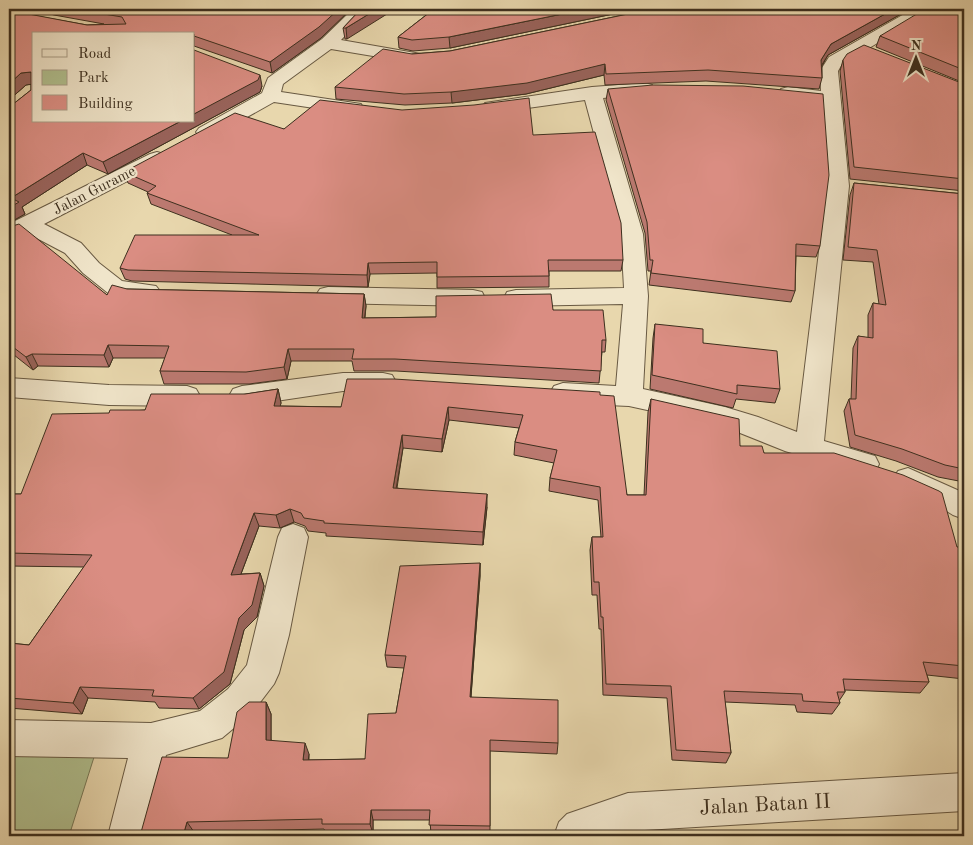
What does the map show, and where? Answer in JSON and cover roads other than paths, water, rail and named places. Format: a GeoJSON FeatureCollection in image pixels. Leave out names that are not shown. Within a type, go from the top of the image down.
{"type":"FeatureCollection","features":[{"type":"Feature","properties":{"kind":"street","name":"Jalan Gurame"},"geometry":{"type":"LineString","coordinates":[[24,229],[183,144],[328,43],[362,9]]}},
{"type":"Feature","properties":{"kind":"street"},"geometry":{"type":"LineString","coordinates":[[809,447],[848,187],[830,98],[828,70],[834,61],[924,9]]}},
{"type":"Feature","properties":{"kind":"street"},"geometry":{"type":"LineString","coordinates":[[328,43],[414,58],[431,58]]}},
{"type":"Feature","properties":{"kind":"street"},"geometry":{"type":"LineString","coordinates":[[858,47],[876,54]]}},
{"type":"Feature","properties":{"kind":"street"},"geometry":{"type":"LineString","coordinates":[[267,85],[303,101],[369,110]]}},
{"type":"Feature","properties":{"kind":"street"},"geometry":{"type":"LineString","coordinates":[[478,108],[592,93],[662,89]]}},
{"type":"Feature","properties":{"kind":"street"},"geometry":{"type":"LineString","coordinates":[[772,92],[830,98]]}},
{"type":"Feature","properties":{"kind":"street"},"geometry":{"type":"LineString","coordinates":[[592,93],[632,234],[636,296],[629,396]]}},
{"type":"Feature","properties":{"kind":"street"},"geometry":{"type":"LineString","coordinates":[[24,229],[73,248],[91,268],[116,288],[132,291],[172,291]]}},
{"type":"Feature","properties":{"kind":"street"},"geometry":{"type":"LineString","coordinates":[[310,295],[439,298],[636,296]]}},
{"type":"Feature","properties":{"kind":"street"},"geometry":{"type":"LineString","coordinates":[[9,387],[108,395],[249,396],[343,382],[406,382]]}},
{"type":"Feature","properties":{"kind":"street"},"geometry":{"type":"LineString","coordinates":[[540,392],[629,396],[725,417],[809,447],[907,478],[942,494],[964,507]]}},
{"type":"Feature","properties":{"kind":"street"},"geometry":{"type":"LineString","coordinates":[[9,738],[151,741],[209,726],[240,701],[262,673],[293,537]]}},
{"type":"Feature","properties":{"kind":"street"},"geometry":{"type":"LineString","coordinates":[[127,836],[151,741]]}},
{"type":"Feature","properties":{"kind":"street","name":"Jalan Batan II"},"geometry":{"type":"LineString","coordinates":[[573,836],[581,828],[628,812],[964,792]]}}]}
